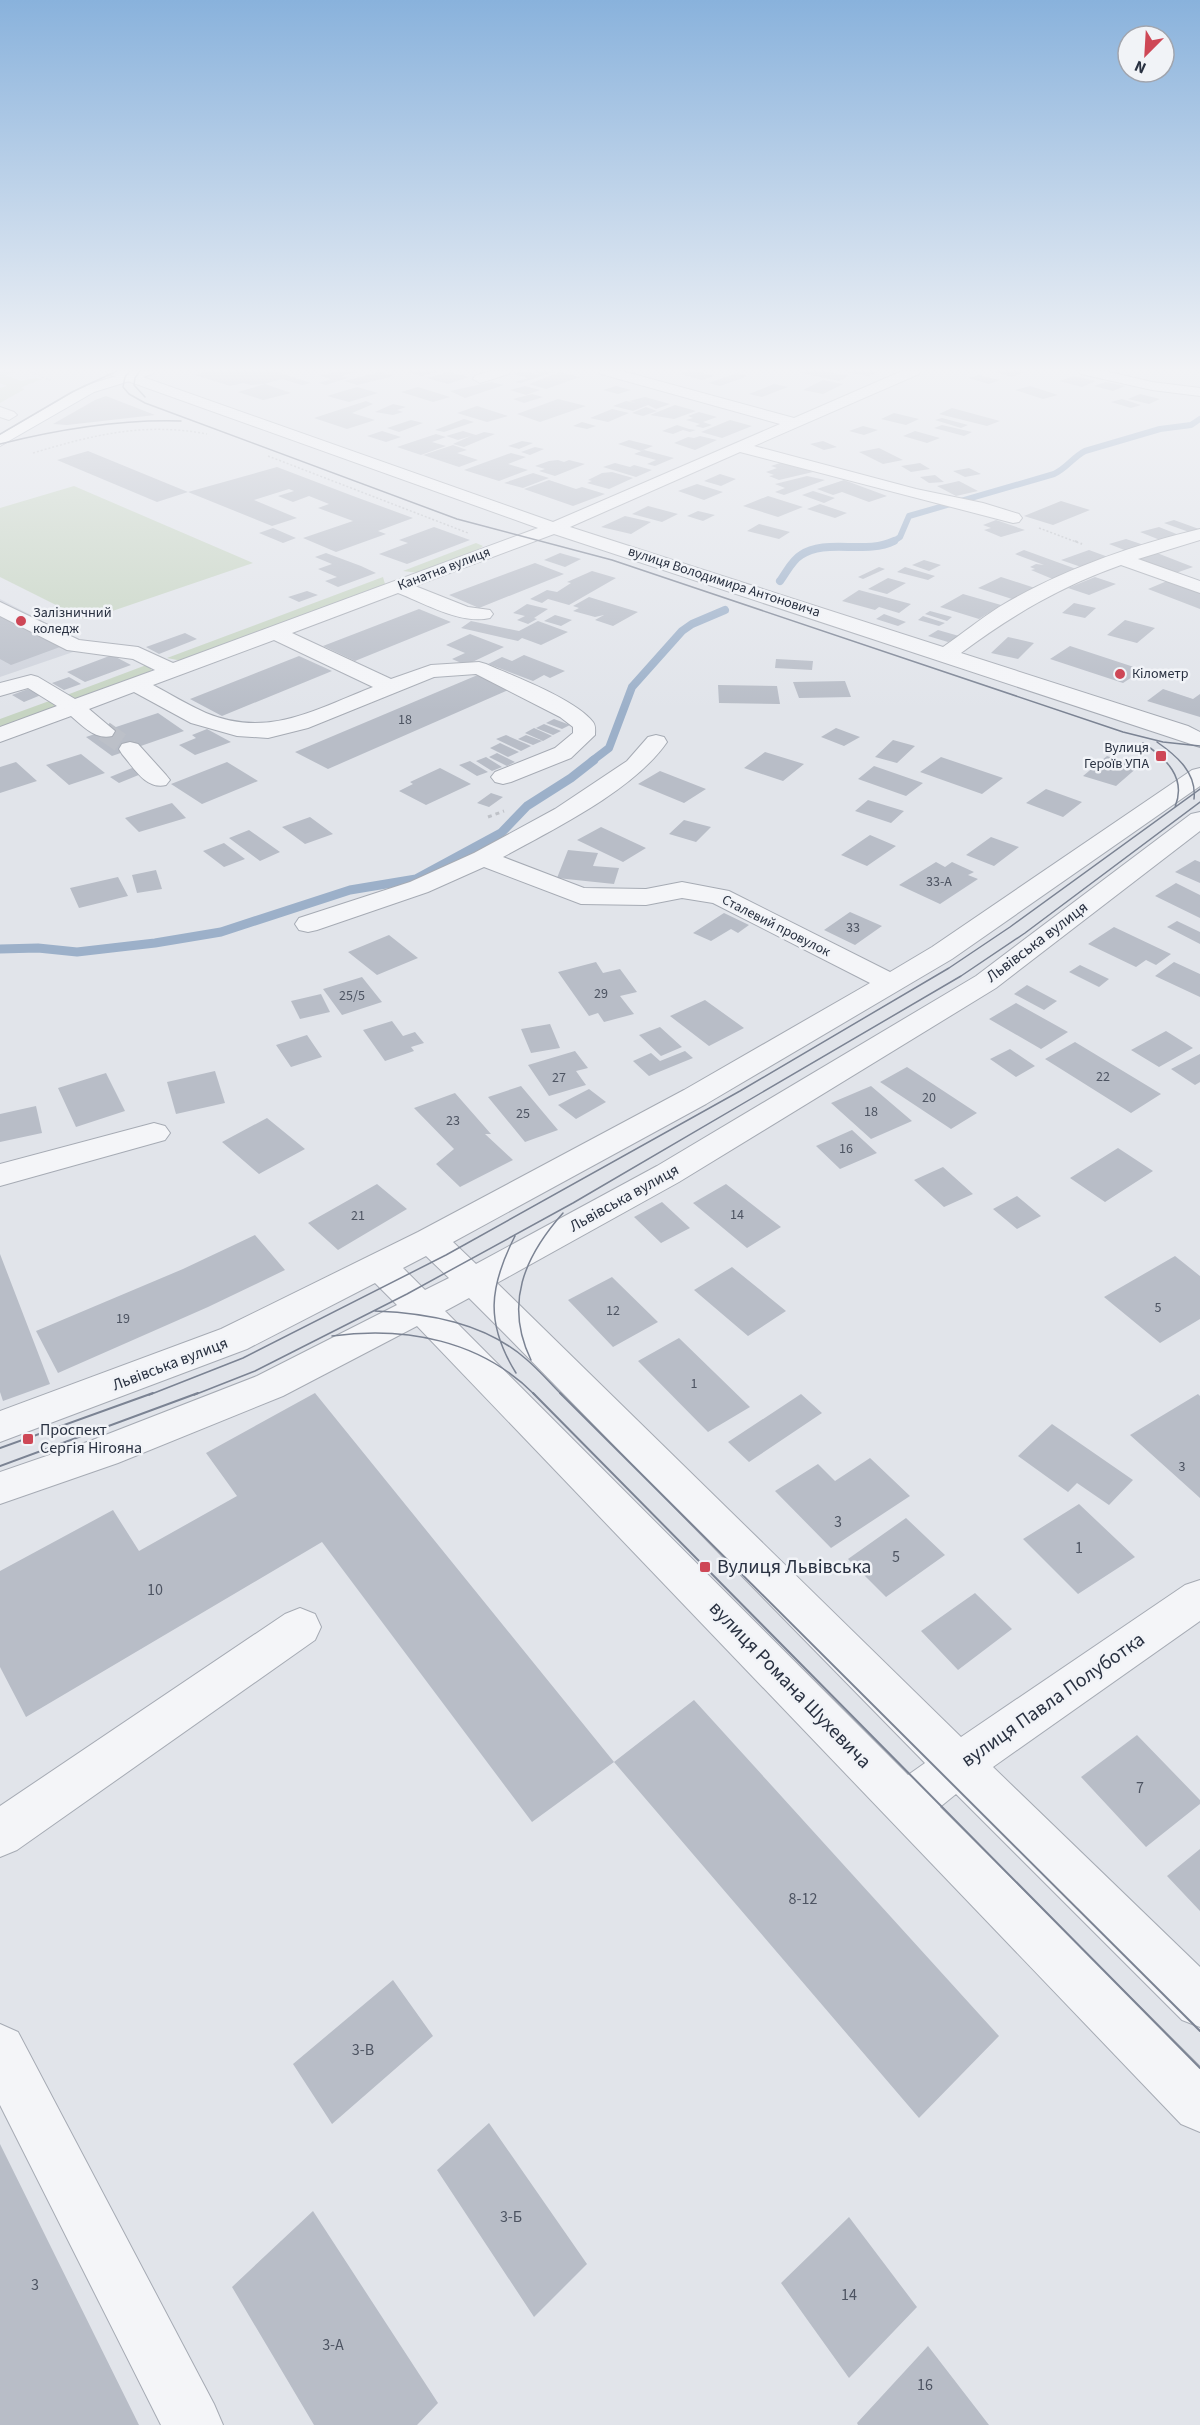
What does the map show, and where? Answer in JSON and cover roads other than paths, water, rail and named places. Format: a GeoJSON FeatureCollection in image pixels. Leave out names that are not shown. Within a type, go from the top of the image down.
{"type":"FeatureCollection","features":[{"type":"Feature","properties":{"kind":"street","name":"вулиця Володимира Антоновича"},"geometry":{"type":"LineString","coordinates":[[431,484],[554,528],[947,654],[1180,731],[1200,740]]}},
{"type":"Feature","properties":{"kind":"street","name":"Канатна вулиця"},"geometry":{"type":"LineString","coordinates":[[0,735],[554,528],[654,484]]}},
{"type":"Feature","properties":{"kind":"street"},"geometry":{"type":"LineString","coordinates":[[878,484],[970,505],[1013,518]]}},
{"type":"Feature","properties":{"kind":"street"},"geometry":{"type":"LineString","coordinates":[[947,654],[1007,611],[1057,584],[1118,558],[1200,534]]}},
{"type":"Feature","properties":{"kind":"street"},"geometry":{"type":"LineString","coordinates":[[1118,558],[1200,587]]}},
{"type":"Feature","properties":{"kind":"street"},"geometry":{"type":"LineString","coordinates":[[399,586],[449,606],[483,614]]}},
{"type":"Feature","properties":{"kind":"street"},"geometry":{"type":"LineString","coordinates":[[0,608],[74,646],[138,653],[172,671]]}},
{"type":"Feature","properties":{"kind":"street"},"geometry":{"type":"LineString","coordinates":[[276,633],[391,687]]}},
{"type":"Feature","properties":{"kind":"street"},"geometry":{"type":"LineString","coordinates":[[53,654],[74,646]]}},
{"type":"Feature","properties":{"kind":"street"},"geometry":{"type":"LineString","coordinates":[[0,673],[32,662]]}},
{"type":"Feature","properties":{"kind":"street"},"geometry":{"type":"LineString","coordinates":[[136,685],[199,718],[237,729],[268,731],[300,723],[431,671],[479,668],[568,712],[584,725],[584,735],[563,753],[503,777]]}},
{"type":"Feature","properties":{"kind":"street"},"geometry":{"type":"LineString","coordinates":[[0,690],[31,681],[74,708],[104,731]]}},
{"type":"Feature","properties":{"kind":"street"},"geometry":{"type":"LineString","coordinates":[[308,924],[419,887],[483,858],[563,814],[635,766],[656,742]]}},
{"type":"Feature","properties":{"kind":"street"},"geometry":{"type":"LineString","coordinates":[[130,749],[158,780]]}},
{"type":"Feature","properties":{"kind":"street","name":"Львівська вулиця"},"geometry":{"type":"LineString","coordinates":[[0,1426],[234,1340],[430,1240],[694,1096],[891,983],[998,917],[1200,775]]}},
{"type":"Feature","properties":{"kind":"street","name":"Львівська вулиця"},"geometry":{"type":"LineString","coordinates":[[0,1488],[104,1452],[270,1386],[474,1281],[698,1156],[986,982],[1200,819]]}},
{"type":"Feature","properties":{"kind":"street","name":"Сталевий провулок"},"geometry":{"type":"LineString","coordinates":[[483,858],[581,896],[646,897],[682,890],[720,896],[891,983]]}},
{"type":"Feature","properties":{"kind":"street"},"geometry":{"type":"LineString","coordinates":[[0,1175],[154,1133]]}},
{"type":"Feature","properties":{"kind":"street"},"geometry":{"type":"LineString","coordinates":[[430,1240],[474,1281],[958,1765],[1200,2002]]}},
{"type":"Feature","properties":{"kind":"street","name":"вулиця Романа Шухевича"},"geometry":{"type":"LineString","coordinates":[[380,1266],[1200,2105]]}},
{"type":"Feature","properties":{"kind":"street","name":"вулиця Павла Полуботка"},"geometry":{"type":"LineString","coordinates":[[908,1804],[958,1765],[1200,1598]]}},
{"type":"Feature","properties":{"kind":"street"},"geometry":{"type":"LineString","coordinates":[[0,1834],[300,1627]]}},
{"type":"Feature","properties":{"kind":"street"},"geometry":{"type":"LineString","coordinates":[[0,2050],[193,2425]]}},
{"type":"Feature","properties":{"kind":"waterway"},"geometry":{"type":"LineString","coordinates":[[894,541],[900,537],[909,516],[1019,484]]}},
{"type":"Feature","properties":{"kind":"waterway"},"geometry":{"type":"LineString","coordinates":[[780,581],[795,560],[811,550],[834,547],[871,547],[894,541]]}},
{"type":"Feature","properties":{"kind":"waterway"},"geometry":{"type":"LineString","coordinates":[[592,761],[609,748],[632,687],[682,631],[692,624],[725,610]]}},
{"type":"Feature","properties":{"kind":"waterway"},"geometry":{"type":"LineString","coordinates":[[0,949],[38,948],[77,952],[155,943],[221,932],[350,890],[416,879],[501,833],[527,806],[571,778],[594,760]]}},
{"type":"Feature","properties":{"kind":"tunnel"},"geometry":{"type":"LineString","coordinates":[[104,731],[130,749]]}},
{"type":"Feature","properties":{"kind":"tram line"},"geometry":{"type":"LineString","coordinates":[[363,484],[457,519],[612,560],[1123,732],[1163,742],[1200,746]]}},
{"type":"Feature","properties":{"kind":"tram line"},"geometry":{"type":"LineString","coordinates":[[1157,742],[1184,766],[1192,781],[1194,793]]}},
{"type":"Feature","properties":{"kind":"tram line"},"geometry":{"type":"LineString","coordinates":[[1143,743],[1159,755],[1172,770],[1178,787],[1175,807]]}},
{"type":"Feature","properties":{"kind":"tram line"},"geometry":{"type":"LineString","coordinates":[[1194,793],[1200,789]]}},
{"type":"Feature","properties":{"kind":"tram line"},"geometry":{"type":"LineString","coordinates":[[149,1395],[243,1358],[446,1255],[740,1091],[949,968],[1010,927],[1194,793]]}},
{"type":"Feature","properties":{"kind":"tram line"},"geometry":{"type":"LineString","coordinates":[[1194,793],[1194,799]]}},
{"type":"Feature","properties":{"kind":"tram line"},"geometry":{"type":"LineString","coordinates":[[194,1395],[255,1371],[407,1294],[573,1203],[961,976],[1025,933],[1200,802]]}},
{"type":"Feature","properties":{"kind":"tram line"},"geometry":{"type":"LineString","coordinates":[[531,1360],[519,1320],[522,1282],[538,1247],[563,1213]]}},
{"type":"Feature","properties":{"kind":"tram line"},"geometry":{"type":"LineString","coordinates":[[500,1341],[495,1321],[496,1289],[506,1254],[515,1236]]}},
{"type":"Feature","properties":{"kind":"tram line"},"geometry":{"type":"LineString","coordinates":[[375,1311],[415,1314],[455,1322],[500,1341]]}},
{"type":"Feature","properties":{"kind":"tram line"},"geometry":{"type":"LineString","coordinates":[[332,1336],[387,1333],[441,1341],[491,1361],[514,1376],[535,1395]]}},
{"type":"Feature","properties":{"kind":"tram line"},"geometry":{"type":"LineString","coordinates":[[500,1341],[526,1359],[562,1395]]}},
{"type":"Feature","properties":{"kind":"tram line"},"geometry":{"type":"LineString","coordinates":[[500,1341],[516,1373]]}},
{"type":"Feature","properties":{"kind":"tram line"},"geometry":{"type":"LineString","coordinates":[[0,1448],[153,1393]]}},
{"type":"Feature","properties":{"kind":"tram line"},"geometry":{"type":"LineString","coordinates":[[0,1466],[198,1393]]}},
{"type":"Feature","properties":{"kind":"tram line"},"geometry":{"type":"LineString","coordinates":[[535,1395],[1200,2068]]}},
{"type":"Feature","properties":{"kind":"tram line"},"geometry":{"type":"LineString","coordinates":[[562,1395],[1200,2031]]}},
{"type":"Feature","properties":{"kind":"place","name":"Залізничний коледж"},"geometry":{"type":"Point","coordinates":[21,621]}},
{"type":"Feature","properties":{"kind":"place","name":"Кілометр"},"geometry":{"type":"Point","coordinates":[1120,674]}},
{"type":"Feature","properties":{"kind":"place","name":"Вулиця Героїв УПА"},"geometry":{"type":"Point","coordinates":[1161,756]}},
{"type":"Feature","properties":{"kind":"place","name":"Проспект Сергія Нігояна"},"geometry":{"type":"Point","coordinates":[28,1439]}},
{"type":"Feature","properties":{"kind":"place","name":"Вулиця Львівська"},"geometry":{"type":"Point","coordinates":[705,1567]}}]}
